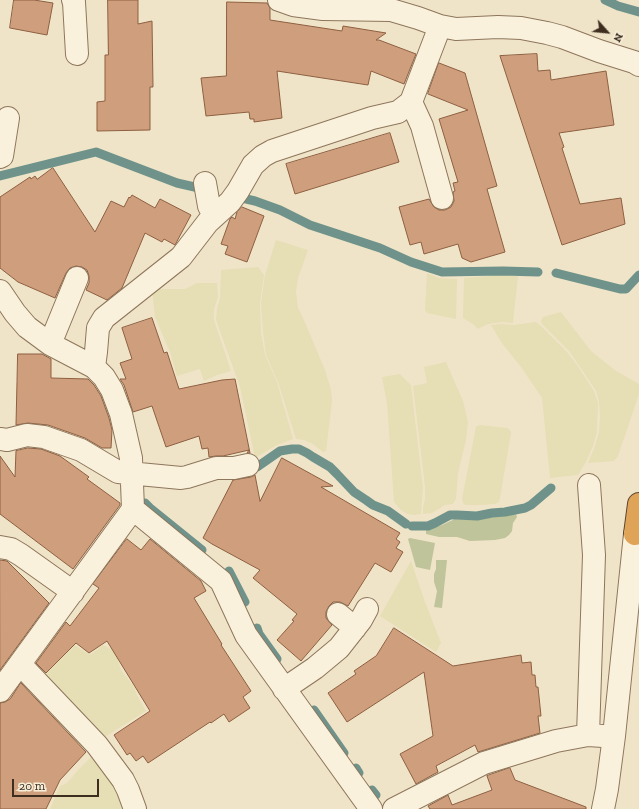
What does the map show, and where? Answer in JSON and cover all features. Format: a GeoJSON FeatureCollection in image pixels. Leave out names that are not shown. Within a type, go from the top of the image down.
{"type":"FeatureCollection","features":[{"type":"Feature","properties":{"kind":"highway"},"geometry":{"type":"LineString","coordinates":[[637,529],[639,504]]}},
{"type":"Feature","properties":{"kind":"street"},"geometry":{"type":"LineString","coordinates":[[73,0],[77,54]]}},
{"type":"Feature","properties":{"kind":"street"},"geometry":{"type":"LineString","coordinates":[[279,0],[293,6],[323,10],[391,10],[440,26],[456,29],[498,27],[521,28],[562,37],[639,65]]}},
{"type":"Feature","properties":{"kind":"street"},"geometry":{"type":"LineString","coordinates":[[94,368],[98,328],[104,318],[181,257],[208,222],[230,202],[253,165],[263,156],[272,151],[372,118],[398,112],[411,102],[440,26]]}},
{"type":"Feature","properties":{"kind":"street"},"geometry":{"type":"LineString","coordinates":[[411,102],[422,126],[442,198]]}},
{"type":"Feature","properties":{"kind":"street"},"geometry":{"type":"LineString","coordinates":[[0,157],[2,156],[8,118]]}},
{"type":"Feature","properties":{"kind":"street"},"geometry":{"type":"LineString","coordinates":[[205,183],[209,206],[214,216]]}},
{"type":"Feature","properties":{"kind":"street"},"geometry":{"type":"LineString","coordinates":[[50,344],[77,278]]}},
{"type":"Feature","properties":{"kind":"street"},"geometry":{"type":"LineString","coordinates":[[0,291],[27,327],[50,344],[94,368],[104,377],[112,390],[121,414],[131,458],[133,509],[0,691]]}},
{"type":"Feature","properties":{"kind":"street"},"geometry":{"type":"LineString","coordinates":[[0,439],[7,440],[27,435],[44,438],[81,450],[118,472],[132,474],[181,478],[216,468],[234,468],[248,465]]}},
{"type":"Feature","properties":{"kind":"street"},"geometry":{"type":"LineString","coordinates":[[588,735],[594,555],[589,485]]}},
{"type":"Feature","properties":{"kind":"street"},"geometry":{"type":"LineString","coordinates":[[133,509],[221,581],[246,635],[371,809]]}},
{"type":"Feature","properties":{"kind":"street"},"geometry":{"type":"LineString","coordinates":[[603,809],[614,736],[637,529]]}},
{"type":"Feature","properties":{"kind":"street"},"geometry":{"type":"LineString","coordinates":[[0,547],[11,549],[21,555],[73,592]]}},
{"type":"Feature","properties":{"kind":"street"},"geometry":{"type":"LineString","coordinates":[[284,688],[315,668],[339,648],[361,620],[367,609]]}},
{"type":"Feature","properties":{"kind":"street"},"geometry":{"type":"LineString","coordinates":[[338,614],[355,628]]}},
{"type":"Feature","properties":{"kind":"street"},"geometry":{"type":"LineString","coordinates":[[20,664],[96,745],[123,780],[135,809]]}},
{"type":"Feature","properties":{"kind":"street"},"geometry":{"type":"LineString","coordinates":[[394,809],[484,763],[556,742],[588,735],[614,736]]}},
{"type":"Feature","properties":{"kind":"shaded area"},"geometry":{"type":"Polygon","coordinates":[[[276,240],[308,250],[298,278],[296,292],[298,308],[325,370],[331,390],[332,400],[326,451],[323,452],[313,444],[304,440],[296,439],[278,382],[266,355],[261,303],[265,275],[276,240]]]}},
{"type":"Feature","properties":{"kind":"shaded area"},"geometry":{"type":"Polygon","coordinates":[[[258,267],[264,275],[260,303],[261,332],[265,355],[277,382],[293,439],[277,445],[255,458],[240,387],[216,320],[220,298],[221,270],[258,267]]]}},
{"type":"Feature","properties":{"kind":"shaded area"},"geometry":{"type":"Polygon","coordinates":[[[427,273],[439,278],[457,279],[456,319],[427,313],[425,310],[427,273]]]}},
{"type":"Feature","properties":{"kind":"shaded area"},"geometry":{"type":"Polygon","coordinates":[[[498,275],[518,276],[513,323],[502,322],[488,324],[478,329],[463,318],[464,278],[498,275]]]}},
{"type":"Feature","properties":{"kind":"shaded area"},"geometry":{"type":"Polygon","coordinates":[[[197,283],[217,283],[218,297],[214,309],[214,320],[231,371],[204,381],[200,369],[177,376],[170,352],[155,317],[152,289],[185,289],[197,283]]]}},
{"type":"Feature","properties":{"kind":"shaded area"},"geometry":{"type":"Polygon","coordinates":[[[561,312],[591,351],[616,371],[639,384],[639,394],[618,456],[614,461],[588,463],[599,432],[599,402],[596,391],[569,351],[542,324],[541,321],[543,317],[561,312]]]}},
{"type":"Feature","properties":{"kind":"shaded area"},"geometry":{"type":"Polygon","coordinates":[[[536,322],[567,352],[577,365],[594,391],[598,403],[597,432],[586,462],[578,475],[550,478],[542,398],[521,367],[501,342],[491,325],[514,325],[536,322]]]}},
{"type":"Feature","properties":{"kind":"shaded area"},"geometry":{"type":"Polygon","coordinates":[[[446,362],[463,401],[468,422],[466,440],[458,473],[456,499],[453,504],[445,505],[432,513],[423,514],[425,487],[413,386],[427,383],[424,367],[446,362]]]}},
{"type":"Feature","properties":{"kind":"shaded area"},"geometry":{"type":"Polygon","coordinates":[[[400,374],[411,385],[423,488],[421,514],[415,515],[404,512],[394,502],[387,403],[382,377],[400,374]]]}},
{"type":"Feature","properties":{"kind":"shaded area"},"geometry":{"type":"Polygon","coordinates":[[[480,425],[507,428],[511,433],[500,498],[499,502],[495,504],[465,505],[462,499],[476,427],[480,425]]]}},
{"type":"Feature","properties":{"kind":"shaded area"},"geometry":{"type":"Polygon","coordinates":[[[411,561],[441,643],[436,652],[380,616],[411,561]]]}},
{"type":"Feature","properties":{"kind":"shaded area"},"geometry":{"type":"Polygon","coordinates":[[[75,645],[90,655],[103,645],[118,652],[118,661],[121,670],[134,687],[146,711],[100,740],[42,678],[75,645]]]}},
{"type":"Feature","properties":{"kind":"shaded area"},"geometry":{"type":"Polygon","coordinates":[[[93,755],[98,759],[129,809],[50,809],[60,786],[67,783],[93,755]]]}},
{"type":"Feature","properties":{"kind":"green space"},"geometry":{"type":"Polygon","coordinates":[[[516,514],[517,517],[513,523],[512,531],[505,538],[470,541],[457,537],[439,537],[426,534],[426,529],[442,525],[457,518],[472,520],[516,514]]]}},
{"type":"Feature","properties":{"kind":"green space"},"geometry":{"type":"Polygon","coordinates":[[[410,538],[435,543],[430,570],[416,567],[408,539],[410,538]]]}},
{"type":"Feature","properties":{"kind":"green space"},"geometry":{"type":"Polygon","coordinates":[[[436,560],[447,560],[442,608],[434,607],[437,591],[434,582],[436,560]]]}},
{"type":"Feature","properties":{"kind":"building"},"geometry":{"type":"Polygon","coordinates":[[[14,0],[34,0],[53,3],[47,35],[10,28],[14,0]]]}},
{"type":"Feature","properties":{"kind":"building"},"geometry":{"type":"Polygon","coordinates":[[[108,0],[138,0],[138,24],[152,21],[153,87],[150,87],[150,130],[97,131],[97,102],[105,101],[105,55],[108,55],[108,0]]]}},
{"type":"Feature","properties":{"kind":"building"},"geometry":{"type":"Polygon","coordinates":[[[227,2],[267,3],[270,8],[270,20],[342,31],[343,26],[386,33],[376,40],[416,54],[404,84],[371,71],[368,85],[277,71],[282,118],[254,122],[254,119],[250,119],[249,112],[206,116],[201,78],[226,76],[227,2]]]}},
{"type":"Feature","properties":{"kind":"building"},"geometry":{"type":"Polygon","coordinates":[[[537,54],[538,71],[550,70],[551,80],[606,71],[614,125],[559,133],[564,147],[562,148],[580,204],[621,198],[625,224],[562,245],[500,56],[537,54]]]}},
{"type":"Feature","properties":{"kind":"building"},"geometry":{"type":"Polygon","coordinates":[[[439,63],[465,73],[497,186],[487,189],[505,252],[471,262],[462,258],[458,244],[424,254],[421,242],[410,245],[399,207],[429,199],[434,207],[439,210],[445,210],[451,207],[454,201],[453,192],[455,191],[453,183],[458,182],[439,119],[468,110],[428,94],[439,63]]]}},
{"type":"Feature","properties":{"kind":"building"},"geometry":{"type":"Polygon","coordinates":[[[390,133],[399,162],[295,194],[286,164],[390,133]]]}},
{"type":"Feature","properties":{"kind":"building"},"geometry":{"type":"Polygon","coordinates":[[[53,168],[95,232],[111,201],[124,207],[129,197],[130,198],[132,195],[155,208],[160,199],[191,215],[175,245],[164,239],[162,242],[145,233],[122,288],[107,300],[86,290],[89,283],[87,270],[76,266],[70,268],[66,273],[55,298],[18,282],[0,268],[0,197],[30,177],[31,179],[35,176],[37,179],[53,168]]]}},
{"type":"Feature","properties":{"kind":"building"},"geometry":{"type":"Polygon","coordinates":[[[242,207],[264,216],[247,262],[225,254],[228,246],[221,244],[230,219],[232,217],[235,219],[237,212],[242,207]]]}},
{"type":"Feature","properties":{"kind":"building"},"geometry":{"type":"Polygon","coordinates":[[[152,318],[164,353],[167,352],[179,389],[222,380],[235,379],[250,453],[247,453],[249,450],[223,456],[209,457],[208,448],[202,449],[199,436],[166,447],[152,406],[133,412],[124,385],[120,379],[126,379],[120,363],[132,359],[122,328],[152,318]]]}},
{"type":"Feature","properties":{"kind":"building"},"geometry":{"type":"Polygon","coordinates":[[[18,354],[42,354],[51,359],[51,378],[88,379],[94,385],[101,396],[109,418],[112,430],[111,448],[102,448],[85,438],[48,425],[28,423],[16,425],[18,354]]]}},
{"type":"Feature","properties":{"kind":"building"},"geometry":{"type":"Polygon","coordinates":[[[28,448],[41,449],[60,456],[89,477],[87,479],[120,503],[73,569],[0,514],[0,456],[15,477],[16,451],[28,448]]]}},
{"type":"Feature","properties":{"kind":"building"},"geometry":{"type":"Polygon","coordinates":[[[282,458],[333,486],[321,487],[400,533],[396,539],[400,542],[396,548],[403,552],[391,572],[375,563],[348,606],[340,602],[333,602],[329,606],[326,612],[326,618],[332,625],[301,661],[277,640],[294,621],[292,620],[297,614],[253,578],[260,570],[203,538],[233,480],[255,475],[260,501],[282,458]]]}},
{"type":"Feature","properties":{"kind":"building"},"geometry":{"type":"Polygon","coordinates":[[[127,539],[141,550],[150,539],[201,581],[206,591],[194,598],[222,644],[221,645],[251,691],[243,697],[250,708],[229,722],[224,714],[148,763],[143,756],[136,761],[130,753],[127,755],[114,735],[150,711],[107,641],[89,653],[76,643],[46,673],[36,663],[66,622],[70,626],[99,588],[93,584],[127,539]]]}},
{"type":"Feature","properties":{"kind":"building"},"geometry":{"type":"Polygon","coordinates":[[[0,560],[7,561],[49,603],[0,670],[0,560]]]}},
{"type":"Feature","properties":{"kind":"building"},"geometry":{"type":"Polygon","coordinates":[[[394,628],[453,666],[521,655],[522,663],[531,662],[532,675],[535,675],[536,687],[538,687],[541,716],[538,716],[540,733],[478,752],[475,745],[436,766],[438,772],[416,784],[400,754],[433,736],[424,672],[347,722],[328,693],[356,674],[354,671],[376,656],[394,628]]]}},
{"type":"Feature","properties":{"kind":"building"},"geometry":{"type":"Polygon","coordinates":[[[21,683],[86,752],[60,780],[46,809],[0,809],[0,703],[10,699],[21,683]]]}},
{"type":"Feature","properties":{"kind":"building"},"geometry":{"type":"Polygon","coordinates":[[[510,768],[515,780],[586,807],[586,809],[430,809],[428,806],[448,795],[452,805],[492,790],[487,776],[510,768]]]}},
{"type":"Feature","properties":{"kind":"waterway"},"geometry":{"type":"LineString","coordinates":[[605,0],[618,6],[639,12]]}},
{"type":"Feature","properties":{"kind":"waterway"},"geometry":{"type":"LineString","coordinates":[[0,176],[96,152],[177,183],[199,188]]}},
{"type":"Feature","properties":{"kind":"waterway"},"geometry":{"type":"LineString","coordinates":[[242,198],[280,210],[310,225],[380,248],[411,262],[442,272],[538,272]]}},
{"type":"Feature","properties":{"kind":"waterway"},"geometry":{"type":"LineString","coordinates":[[556,273],[620,289],[626,289],[639,275]]}},
{"type":"Feature","properties":{"kind":"waterway"},"geometry":{"type":"LineString","coordinates":[[248,471],[257,467],[280,451],[299,449],[330,467],[354,492],[373,505],[388,511],[406,524]]}},
{"type":"Feature","properties":{"kind":"waterway"},"geometry":{"type":"LineString","coordinates":[[412,526],[428,526],[450,515],[477,516],[525,508],[531,505],[551,488]]}},
{"type":"Feature","properties":{"kind":"waterway"},"geometry":{"type":"LineString","coordinates":[[145,503],[202,550]]}},
{"type":"Feature","properties":{"kind":"waterway"},"geometry":{"type":"LineString","coordinates":[[229,571],[245,602]]}},
{"type":"Feature","properties":{"kind":"waterway"},"geometry":{"type":"LineString","coordinates":[[257,628],[259,634],[277,659]]}},
{"type":"Feature","properties":{"kind":"waterway"},"geometry":{"type":"LineString","coordinates":[[314,710],[344,753]]}},
{"type":"Feature","properties":{"kind":"waterway"},"geometry":{"type":"LineString","coordinates":[[356,768],[359,773]]}},
{"type":"Feature","properties":{"kind":"waterway"},"geometry":{"type":"LineString","coordinates":[[372,790],[376,795]]}}]}
